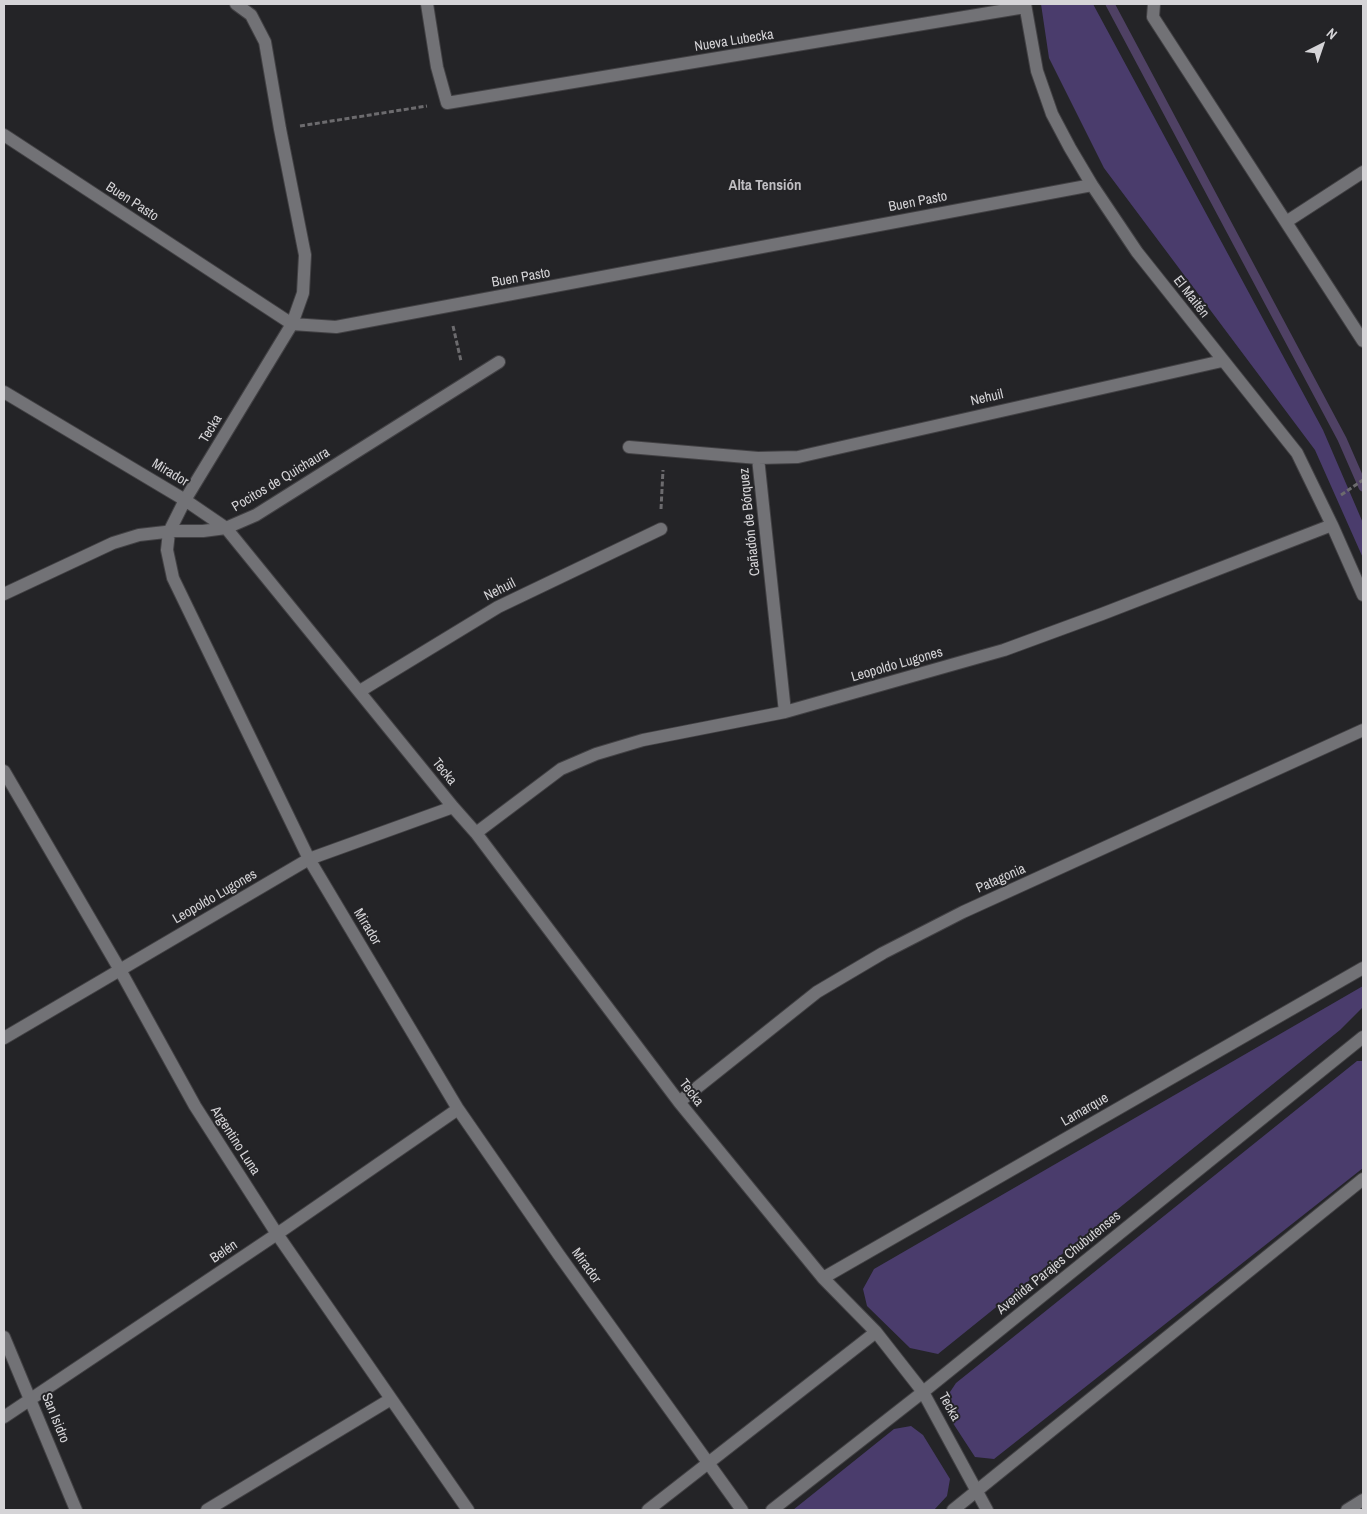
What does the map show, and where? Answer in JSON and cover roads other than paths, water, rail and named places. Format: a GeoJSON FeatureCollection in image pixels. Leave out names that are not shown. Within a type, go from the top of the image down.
{"type":"FeatureCollection","features":[{"type":"Feature","properties":{"kind":"street","name":"Tecka"},"geometry":{"type":"LineString","coordinates":[[236,4],[251,15],[266,42],[280,129],[305,255],[303,292],[292,324],[185,500],[226,528],[453,807],[476,832],[678,1102],[822,1278],[876,1332],[923,1392],[987,1510]]}},
{"type":"Feature","properties":{"kind":"street","name":"Nueva Lubecka"},"geometry":{"type":"LineString","coordinates":[[427,4],[437,67],[447,103],[1025,6]]}},
{"type":"Feature","properties":{"kind":"street"},"geometry":{"type":"LineString","coordinates":[[1154,4],[1153,17],[1363,340]]}},
{"type":"Feature","properties":{"kind":"street","name":"El Maitén"},"geometry":{"type":"LineString","coordinates":[[1025,6],[1037,71],[1052,114],[1092,185],[1137,252],[1222,361],[1271,418],[1297,454],[1324,507],[1363,595]]}},
{"type":"Feature","properties":{"kind":"street","name":"Buen Pasto"},"geometry":{"type":"LineString","coordinates":[[4,136],[292,324],[336,327],[1092,185]]}},
{"type":"Feature","properties":{"kind":"street"},"geometry":{"type":"LineString","coordinates":[[1286,222],[1363,172]]}},
{"type":"Feature","properties":{"kind":"street","name":"Nehuil"},"geometry":{"type":"LineString","coordinates":[[758,458],[798,457],[1222,361]]}},
{"type":"Feature","properties":{"kind":"street","name":"Pocitos de Quichaura"},"geometry":{"type":"LineString","coordinates":[[4,594],[113,543],[139,535],[226,528],[256,515],[499,362]]}},
{"type":"Feature","properties":{"kind":"street","name":"Mirador"},"geometry":{"type":"LineString","coordinates":[[4,392],[185,500],[169,532],[167,550],[173,578],[309,859],[458,1109],[559,1255],[742,1510]]}},
{"type":"Feature","properties":{"kind":"street","name":"Cañadón de Bórquez"},"geometry":{"type":"LineString","coordinates":[[628,447],[758,458],[785,712]]}},
{"type":"Feature","properties":{"kind":"street","name":"Leopoldo Lugones"},"geometry":{"type":"LineString","coordinates":[[476,832],[560,770],[596,754],[643,740],[785,712],[1004,650],[1332,525]]}},
{"type":"Feature","properties":{"kind":"street","name":"Nehuil"},"geometry":{"type":"LineString","coordinates":[[360,691],[498,607],[660,530]]}},
{"type":"Feature","properties":{"kind":"street","name":"Patagonia"},"geometry":{"type":"LineString","coordinates":[[678,1102],[817,992],[883,953],[963,912],[1363,730]]}},
{"type":"Feature","properties":{"kind":"street","name":"Argentino Luna"},"geometry":{"type":"LineString","coordinates":[[4,771],[120,970],[195,1106],[277,1234],[468,1510]]}},
{"type":"Feature","properties":{"kind":"street","name":"Leopoldo Lugones"},"geometry":{"type":"LineString","coordinates":[[4,1038],[309,859],[453,807]]}},
{"type":"Feature","properties":{"kind":"street","name":"Lamarque"},"geometry":{"type":"LineString","coordinates":[[822,1278],[1363,968]]}},
{"type":"Feature","properties":{"kind":"street","name":"Avenida Parajes Chubutenses"},"geometry":{"type":"LineString","coordinates":[[772,1510],[923,1392],[1363,1037]]}},
{"type":"Feature","properties":{"kind":"street","name":"Belén"},"geometry":{"type":"LineString","coordinates":[[4,1417],[277,1234],[458,1109]]}},
{"type":"Feature","properties":{"kind":"street"},"geometry":{"type":"LineString","coordinates":[[953,1510],[1363,1179]]}},
{"type":"Feature","properties":{"kind":"street"},"geometry":{"type":"LineString","coordinates":[[648,1510],[876,1332]]}},
{"type":"Feature","properties":{"kind":"street","name":"San Isidro"},"geometry":{"type":"LineString","coordinates":[[4,1338],[76,1510]]}},
{"type":"Feature","properties":{"kind":"street"},"geometry":{"type":"LineString","coordinates":[[207,1510],[391,1399]]}},
{"type":"Feature","properties":{"kind":"street"},"geometry":{"type":"LineString","coordinates":[[1347,1510],[1363,1500]]}},
{"type":"Feature","properties":{"kind":"waterway"},"geometry":{"type":"LineString","coordinates":[[1110,4],[1342,439],[1363,487]]}},
{"type":"Feature","properties":{"kind":"district","name":"Alta Tensión"},"geometry":{"type":"Point","coordinates":[765,186]}}]}
